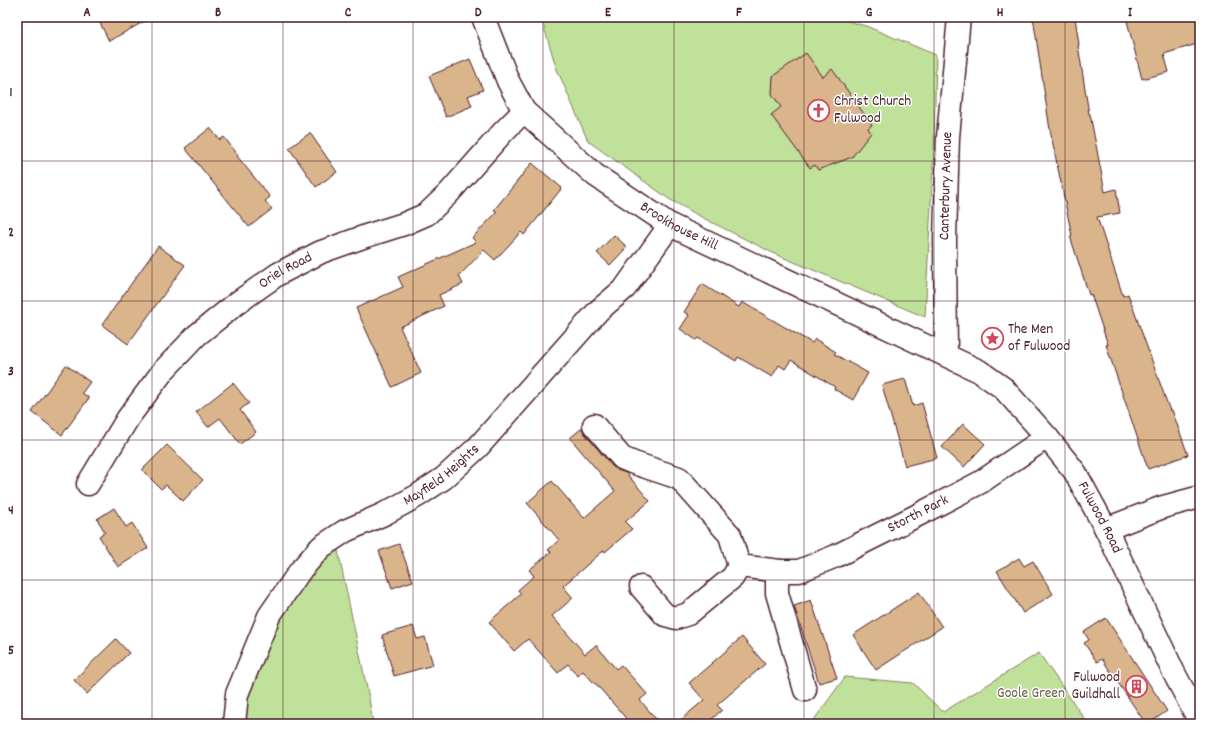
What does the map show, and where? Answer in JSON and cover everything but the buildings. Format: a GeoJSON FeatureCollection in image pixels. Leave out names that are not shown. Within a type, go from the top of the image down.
{"type":"FeatureCollection","features":[{"type":"Feature","properties":{"kind":"street","name":"Brookhouse Hill"},"geometry":{"type":"LineString","coordinates":[[483,17],[508,82],[524,110],[595,175],[670,224],[946,355]]}},
{"type":"Feature","properties":{"kind":"street","name":"Canterbury Avenue"},"geometry":{"type":"LineString","coordinates":[[946,355],[944,239],[948,137],[959,17]]}},
{"type":"Feature","properties":{"kind":"street","name":"Oriel Road"},"geometry":{"type":"LineString","coordinates":[[88,484],[128,418],[163,371],[197,335],[237,303],[284,271],[321,252],[404,224],[427,214],[448,194],[524,110]]}},
{"type":"Feature","properties":{"kind":"street","name":"Mayfield Heights"},"geometry":{"type":"LineString","coordinates":[[234,724],[237,694],[269,616],[300,571],[321,546],[345,531],[384,514],[417,496],[444,478],[478,447],[598,311],[625,288],[670,224]]}},
{"type":"Feature","properties":{"kind":"street","name":"Fulwood Road"},"geometry":{"type":"LineString","coordinates":[[946,355],[979,371],[1003,388],[1047,437],[1075,472],[1106,529],[1174,673],[1200,722]]}},
{"type":"Feature","properties":{"kind":"street"},"geometry":{"type":"LineString","coordinates":[[594,425],[622,458],[679,478],[730,535],[739,566],[733,577],[688,614],[676,618],[665,615],[641,587]]}},
{"type":"Feature","properties":{"kind":"street","name":"Storth Park"},"geometry":{"type":"LineString","coordinates":[[739,566],[780,571],[799,571],[836,556],[981,482],[1047,437]]}},
{"type":"Feature","properties":{"kind":"street"},"geometry":{"type":"LineString","coordinates":[[1106,529],[1163,507],[1200,497]]}},
{"type":"Feature","properties":{"kind":"street"},"geometry":{"type":"LineString","coordinates":[[780,571],[777,582],[777,593],[805,690]]}},
{"type":"Feature","properties":{"kind":"green space"},"geometry":{"type":"Polygon","coordinates":[[[541,17],[832,17],[866,26],[936,55],[934,147],[925,317],[775,254],[703,218],[669,199],[588,141],[556,67],[541,17]]]}},
{"type":"Feature","properties":{"kind":"green space"},"geometry":{"type":"Polygon","coordinates":[[[333,527],[369,698],[373,724],[227,724],[259,617],[308,542],[333,527]]]}},
{"type":"Feature","properties":{"kind":"green space","name":"Goole Green"},"geometry":{"type":"Polygon","coordinates":[[[1039,653],[1088,724],[811,724],[845,677],[913,683],[943,712],[1039,653]]]}},
{"type":"Feature","properties":{"kind":"place","name":"Christ Church Fulwood"},"geometry":{"type":"Point","coordinates":[819,111]}},
{"type":"Feature","properties":{"kind":"place","name":"The Men of Fulwood"},"geometry":{"type":"Point","coordinates":[992,339]}},
{"type":"Feature","properties":{"kind":"place","name":"Fulwood Guildhall"},"geometry":{"type":"Point","coordinates":[1136,687]}}]}
